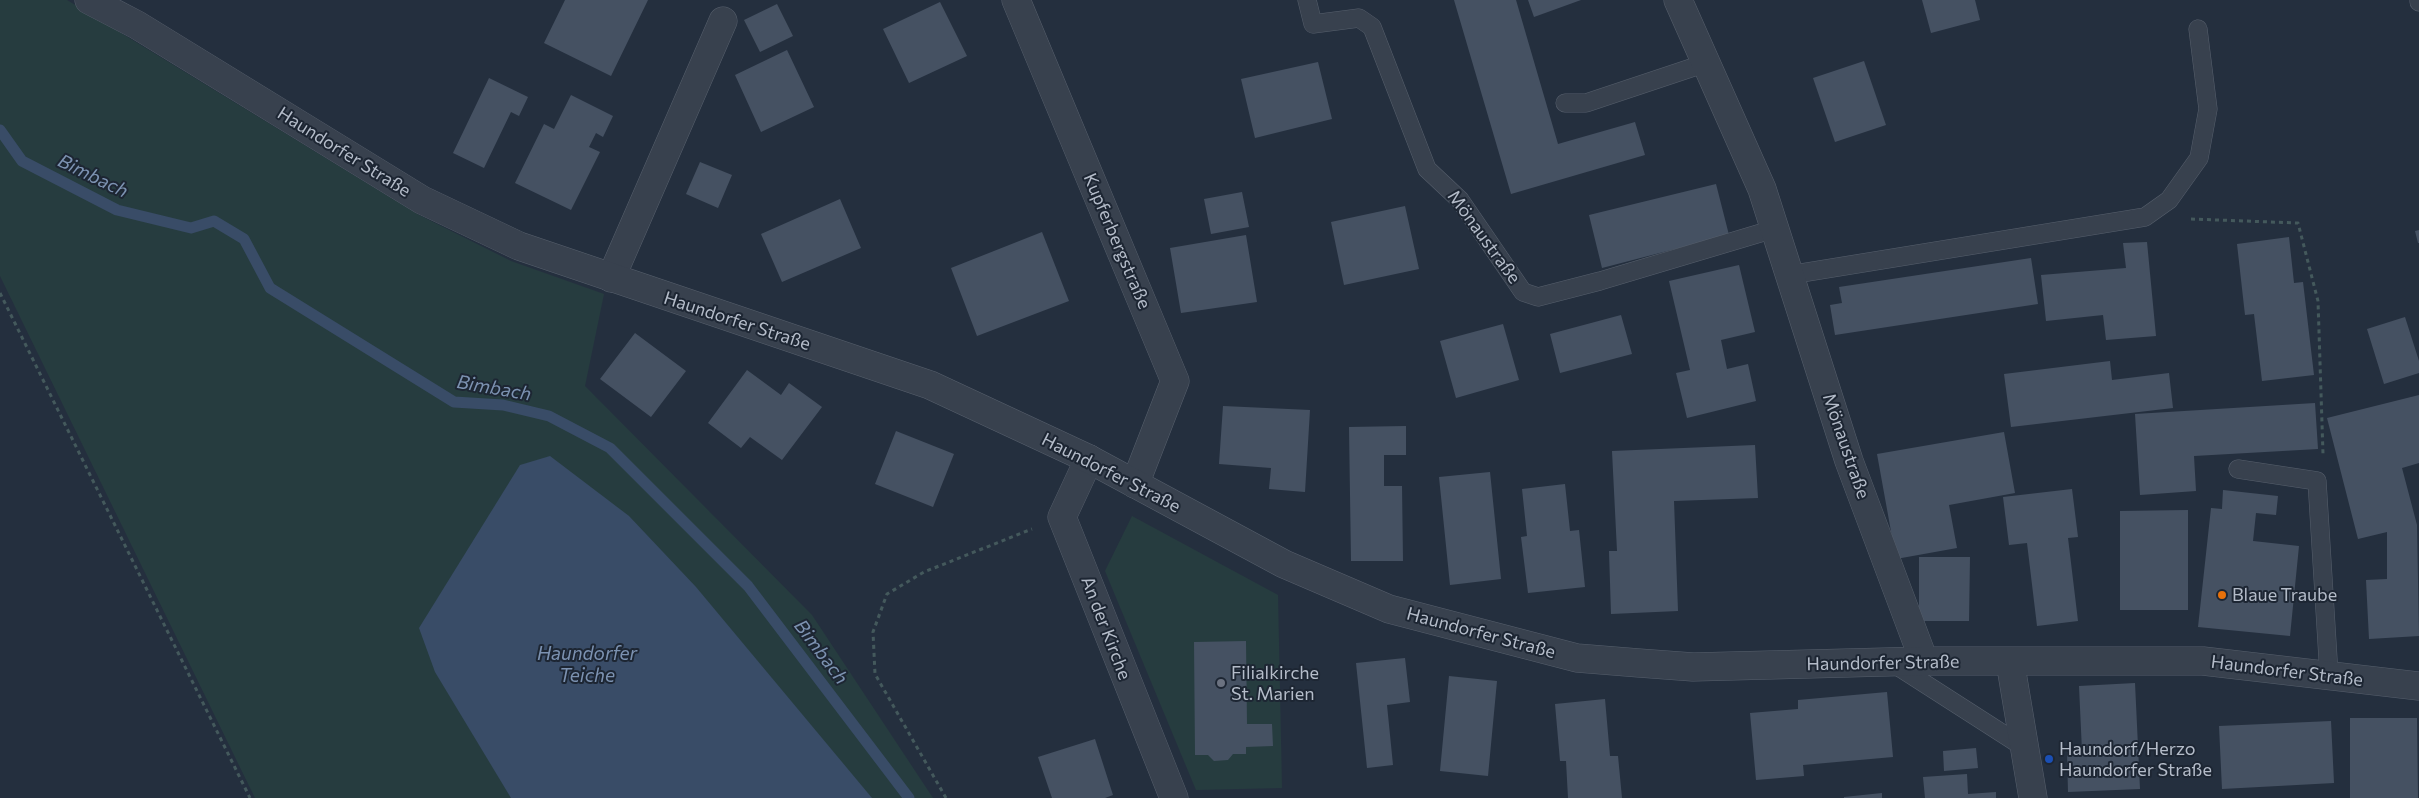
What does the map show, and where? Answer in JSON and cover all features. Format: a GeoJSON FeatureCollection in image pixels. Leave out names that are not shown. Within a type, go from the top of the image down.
{"type":"FeatureCollection","features":[{"type":"Feature","properties":{"kind":"street","name":"Haundorfer Straße"},"geometry":{"type":"LineString","coordinates":[[89,0],[137,24],[422,200],[519,246],[930,385],[1089,459],[1284,564],[1389,609],[1577,658],[1693,666],[1924,661],[2203,661],[2419,686]]}},
{"type":"Feature","properties":{"kind":"street","name":"Kupferbergstraße"},"geometry":{"type":"LineString","coordinates":[[1016,0],[1175,380],[1135,484]]}},
{"type":"Feature","properties":{"kind":"street","name":"Mönaustraße"},"geometry":{"type":"LineString","coordinates":[[1678,0],[1762,189],[1849,461],[1924,661]]}},
{"type":"Feature","properties":{"kind":"street"},"geometry":{"type":"LineString","coordinates":[[611,278],[723,21]]}},
{"type":"Feature","properties":{"kind":"street"},"geometry":{"type":"LineString","coordinates":[[1062,518],[1089,459]]}},
{"type":"Feature","properties":{"kind":"street","name":"An der Kirche"},"geometry":{"type":"LineString","coordinates":[[1062,518],[1174,798]]}},
{"type":"Feature","properties":{"kind":"street"},"geometry":{"type":"LineString","coordinates":[[2010,661],[2033,798]]}},
{"type":"Feature","properties":{"kind":"lane","name":"Mönaustraße"},"geometry":{"type":"LineString","coordinates":[[1307,0],[1313,24],[1359,18],[1372,27],[1426,169],[1460,200],[1523,292],[1538,297],[1774,229]]}},
{"type":"Feature","properties":{"kind":"lane"},"geometry":{"type":"LineString","coordinates":[[1789,275],[2145,217],[2168,200],[2199,158],[2208,109],[2198,29]]}},
{"type":"Feature","properties":{"kind":"lane"},"geometry":{"type":"LineString","coordinates":[[1565,103],[1586,103],[1706,63]]}},
{"type":"Feature","properties":{"kind":"lane"},"geometry":{"type":"LineString","coordinates":[[2238,469],[2317,481],[2329,675]]}},
{"type":"Feature","properties":{"kind":"lane"},"geometry":{"type":"LineString","coordinates":[[1891,662],[2025,748]]}},
{"type":"Feature","properties":{"kind":"path"},"geometry":{"type":"LineString","coordinates":[[2145,217],[2298,223],[2318,301],[2324,449],[2317,481]]}},
{"type":"Feature","properties":{"kind":"path"},"geometry":{"type":"LineString","coordinates":[[0,293],[250,798]]}},
{"type":"Feature","properties":{"kind":"path"},"geometry":{"type":"LineString","coordinates":[[946,798],[875,674],[873,632],[887,594],[924,572],[1062,518]]}},
{"type":"Feature","properties":{"kind":"green space"},"geometry":{"type":"Polygon","coordinates":[[[0,0],[67,0],[419,215],[511,261],[604,294],[585,386],[812,615],[933,798],[255,798],[0,276],[0,0]]]}},
{"type":"Feature","properties":{"kind":"green space"},"geometry":{"type":"Polygon","coordinates":[[[1132,516],[1278,595],[1282,788],[1196,790],[1105,571],[1132,516]]]}},
{"type":"Feature","properties":{"kind":"water","name":"Haundorfer Teiche"},"geometry":{"type":"Polygon","coordinates":[[[550,456],[629,516],[696,587],[872,798],[511,798],[435,672],[419,628],[520,465],[550,456]]]}},
{"type":"Feature","properties":{"kind":"building"},"geometry":{"type":"Polygon","coordinates":[[[565,0],[648,0],[611,76],[544,43],[565,0]]]}},
{"type":"Feature","properties":{"kind":"building"},"geometry":{"type":"Polygon","coordinates":[[[1454,0],[1516,0],[1558,144],[1635,122],[1645,155],[1511,194],[1454,0]]]}},
{"type":"Feature","properties":{"kind":"building"},"geometry":{"type":"Polygon","coordinates":[[[1528,0],[1581,0],[1534,17],[1528,0]]]}},
{"type":"Feature","properties":{"kind":"building"},"geometry":{"type":"Polygon","coordinates":[[[1922,0],[1975,0],[1980,20],[1931,33],[1922,0]]]}},
{"type":"Feature","properties":{"kind":"building"},"geometry":{"type":"Polygon","coordinates":[[[940,2],[967,56],[909,83],[883,29],[940,2]]]}},
{"type":"Feature","properties":{"kind":"building"},"geometry":{"type":"Polygon","coordinates":[[[777,4],[793,36],[760,52],[744,20],[777,4]]]}},
{"type":"Feature","properties":{"kind":"building"},"geometry":{"type":"Polygon","coordinates":[[[787,50],[814,107],[761,132],[735,75],[787,50]]]}},
{"type":"Feature","properties":{"kind":"building"},"geometry":{"type":"Polygon","coordinates":[[[1864,61],[1886,125],[1835,142],[1813,78],[1864,61]]]}},
{"type":"Feature","properties":{"kind":"building"},"geometry":{"type":"Polygon","coordinates":[[[1318,62],[1332,119],[1255,138],[1241,79],[1318,62]]]}},
{"type":"Feature","properties":{"kind":"building"},"geometry":{"type":"Polygon","coordinates":[[[489,78],[528,97],[519,116],[511,112],[484,168],[453,153],[489,78]]]}},
{"type":"Feature","properties":{"kind":"building"},"geometry":{"type":"Polygon","coordinates":[[[571,95],[613,116],[603,137],[596,133],[589,147],[600,152],[571,210],[515,183],[544,124],[554,129],[571,95]]]}},
{"type":"Feature","properties":{"kind":"building"},"geometry":{"type":"Polygon","coordinates":[[[700,162],[732,175],[718,208],[686,194],[700,162]]]}},
{"type":"Feature","properties":{"kind":"building"},"geometry":{"type":"Polygon","coordinates":[[[1716,184],[1729,235],[1602,268],[1589,215],[1716,184]]]}},
{"type":"Feature","properties":{"kind":"building"},"geometry":{"type":"Polygon","coordinates":[[[1242,192],[1249,227],[1211,234],[1204,199],[1242,192]]]}},
{"type":"Feature","properties":{"kind":"building"},"geometry":{"type":"Polygon","coordinates":[[[840,199],[861,248],[782,282],[761,234],[840,199]]]}},
{"type":"Feature","properties":{"kind":"building"},"geometry":{"type":"Polygon","coordinates":[[[1405,206],[1419,269],[1344,285],[1331,222],[1405,206]]]}},
{"type":"Feature","properties":{"kind":"building"},"geometry":{"type":"Polygon","coordinates":[[[2419,230],[2419,243],[2418,243],[2415,231],[2419,230]]]}},
{"type":"Feature","properties":{"kind":"building"},"geometry":{"type":"Polygon","coordinates":[[[1042,232],[1069,301],[977,336],[951,268],[1042,232]]]}},
{"type":"Feature","properties":{"kind":"building"},"geometry":{"type":"Polygon","coordinates":[[[1246,235],[1257,302],[1181,313],[1170,248],[1246,235]]]}},
{"type":"Feature","properties":{"kind":"building"},"geometry":{"type":"Polygon","coordinates":[[[2289,237],[2294,283],[2303,282],[2314,375],[2262,381],[2254,314],[2245,315],[2237,244],[2289,237]]]}},
{"type":"Feature","properties":{"kind":"building"},"geometry":{"type":"Polygon","coordinates":[[[2147,242],[2156,336],[2106,340],[2103,315],[2046,321],[2041,275],[2126,268],[2123,243],[2147,242]]]}},
{"type":"Feature","properties":{"kind":"building"},"geometry":{"type":"Polygon","coordinates":[[[2031,258],[2038,304],[1835,335],[1830,305],[1842,303],[1839,287],[2031,258]]]}},
{"type":"Feature","properties":{"kind":"building"},"geometry":{"type":"Polygon","coordinates":[[[1739,265],[1755,332],[1721,340],[1727,369],[1748,364],[1756,401],[1687,418],[1676,373],[1690,370],[1669,281],[1739,265]]]}},
{"type":"Feature","properties":{"kind":"building"},"geometry":{"type":"Polygon","coordinates":[[[1621,315],[1632,354],[1560,373],[1550,334],[1621,315]]]}},
{"type":"Feature","properties":{"kind":"building"},"geometry":{"type":"Polygon","coordinates":[[[2405,317],[2419,361],[2419,373],[2384,384],[2367,329],[2405,317]]]}},
{"type":"Feature","properties":{"kind":"building"},"geometry":{"type":"Polygon","coordinates":[[[1503,324],[1519,380],[1456,398],[1440,341],[1503,324]]]}},
{"type":"Feature","properties":{"kind":"building"},"geometry":{"type":"Polygon","coordinates":[[[635,333],[686,371],[651,417],[600,379],[635,333]]]}},
{"type":"Feature","properties":{"kind":"building"},"geometry":{"type":"Polygon","coordinates":[[[2110,361],[2112,380],[2169,373],[2173,408],[2011,427],[2004,374],[2110,361]]]}},
{"type":"Feature","properties":{"kind":"building"},"geometry":{"type":"Polygon","coordinates":[[[747,370],[781,395],[789,383],[822,407],[782,460],[750,437],[741,448],[708,423],[747,370]]]}},
{"type":"Feature","properties":{"kind":"building"},"geometry":{"type":"Polygon","coordinates":[[[2419,395],[2419,463],[2402,468],[2417,525],[2419,636],[2369,639],[2366,580],[2387,579],[2387,532],[2358,539],[2327,418],[2419,395]]]}},
{"type":"Feature","properties":{"kind":"building"},"geometry":{"type":"Polygon","coordinates":[[[2315,403],[2318,449],[2194,456],[2196,491],[2140,495],[2135,414],[2315,403]]]}},
{"type":"Feature","properties":{"kind":"building"},"geometry":{"type":"Polygon","coordinates":[[[1223,406],[1310,410],[1305,492],[1269,489],[1271,468],[1219,464],[1223,406]]]}},
{"type":"Feature","properties":{"kind":"building"},"geometry":{"type":"Polygon","coordinates":[[[1406,426],[1406,455],[1384,455],[1384,486],[1402,486],[1403,561],[1351,561],[1349,427],[1406,426]]]}},
{"type":"Feature","properties":{"kind":"building"},"geometry":{"type":"Polygon","coordinates":[[[896,431],[954,454],[933,507],[875,484],[896,431]]]}},
{"type":"Feature","properties":{"kind":"building"},"geometry":{"type":"Polygon","coordinates":[[[2004,432],[2015,493],[1949,505],[1957,548],[1896,559],[1877,454],[2004,432]]]}},
{"type":"Feature","properties":{"kind":"building"},"geometry":{"type":"Polygon","coordinates":[[[1755,445],[1758,498],[1674,501],[1678,611],[1611,614],[1609,551],[1617,551],[1612,451],[1755,445]]]}},
{"type":"Feature","properties":{"kind":"building"},"geometry":{"type":"Polygon","coordinates":[[[1490,472],[1501,579],[1450,585],[1439,477],[1490,472]]]}},
{"type":"Feature","properties":{"kind":"building"},"geometry":{"type":"Polygon","coordinates":[[[1565,484],[1570,531],[1579,530],[1585,587],[1528,593],[1521,537],[1527,536],[1522,489],[1565,484]]]}},
{"type":"Feature","properties":{"kind":"building"},"geometry":{"type":"Polygon","coordinates":[[[2072,489],[2078,537],[2068,538],[2078,621],[2037,626],[2027,543],[2009,545],[2003,497],[2072,489]]]}},
{"type":"Feature","properties":{"kind":"building"},"geometry":{"type":"Polygon","coordinates":[[[2223,490],[2278,496],[2276,515],[2256,513],[2253,541],[2299,546],[2290,636],[2198,627],[2211,508],[2222,509],[2223,490]]]}},
{"type":"Feature","properties":{"kind":"building"},"geometry":{"type":"Polygon","coordinates":[[[2188,510],[2188,610],[2120,610],[2120,511],[2188,510]]]}},
{"type":"Feature","properties":{"kind":"building"},"geometry":{"type":"Polygon","coordinates":[[[1919,557],[1970,557],[1969,621],[1919,621],[1919,557]]]}},
{"type":"Feature","properties":{"kind":"building","name":"Filialkirche St. Marien"},"geometry":{"type":"Polygon","coordinates":[[[1246,641],[1247,724],[1272,724],[1273,746],[1246,747],[1246,754],[1233,754],[1228,760],[1214,761],[1208,755],[1195,755],[1194,642],[1246,641]]]}},
{"type":"Feature","properties":{"kind":"building"},"geometry":{"type":"Polygon","coordinates":[[[1405,658],[1410,702],[1387,705],[1393,765],[1367,768],[1356,663],[1405,658]]]}},
{"type":"Feature","properties":{"kind":"building"},"geometry":{"type":"Polygon","coordinates":[[[1449,676],[1497,681],[1488,776],[1440,771],[1449,676]]]}},
{"type":"Feature","properties":{"kind":"building"},"geometry":{"type":"Polygon","coordinates":[[[2135,683],[2140,789],[2068,792],[2067,752],[2082,751],[2079,686],[2135,683]]]}},
{"type":"Feature","properties":{"kind":"building"},"geometry":{"type":"Polygon","coordinates":[[[1887,692],[1893,757],[1803,765],[1804,776],[1756,780],[1750,713],[1798,709],[1798,700],[1887,692]]]}},
{"type":"Feature","properties":{"kind":"building"},"geometry":{"type":"Polygon","coordinates":[[[1605,699],[1610,756],[1618,756],[1622,798],[1568,798],[1566,761],[1560,761],[1555,704],[1605,699]]]}},
{"type":"Feature","properties":{"kind":"building"},"geometry":{"type":"Polygon","coordinates":[[[2350,718],[2417,718],[2418,798],[2350,798],[2350,718]]]}},
{"type":"Feature","properties":{"kind":"building"},"geometry":{"type":"Polygon","coordinates":[[[2331,721],[2334,783],[2222,789],[2219,726],[2331,721]]]}},
{"type":"Feature","properties":{"kind":"building"},"geometry":{"type":"Polygon","coordinates":[[[1095,739],[1113,795],[1105,798],[1052,798],[1038,757],[1095,739]]]}},
{"type":"Feature","properties":{"kind":"building"},"geometry":{"type":"Polygon","coordinates":[[[1976,748],[1978,768],[1944,771],[1943,751],[1976,748]]]}},
{"type":"Feature","properties":{"kind":"building"},"geometry":{"type":"Polygon","coordinates":[[[1967,774],[1968,794],[1996,792],[1996,798],[1925,798],[1923,777],[1967,774]]]}},
{"type":"Feature","properties":{"kind":"building"},"geometry":{"type":"Polygon","coordinates":[[[1882,793],[1882,798],[1844,798],[1844,797],[1882,793]]]}},
{"type":"Feature","properties":{"kind":"waterway","name":"Bimbach"},"geometry":{"type":"LineString","coordinates":[[0,130],[22,161],[117,210],[191,228],[214,221],[244,239],[270,288],[454,402],[503,405],[549,416],[610,448],[748,586],[909,798]]}},
{"type":"Feature","properties":{"kind":"place","name":"Blaue Traube"},"geometry":{"type":"Point","coordinates":[2222,595]}},
{"type":"Feature","properties":{"kind":"place","name":"Filialkirche St. Marien"},"geometry":{"type":"Point","coordinates":[1221,683]}},
{"type":"Feature","properties":{"kind":"place","name":"Haundorf/Herzo Haundorfer Straße"},"geometry":{"type":"Point","coordinates":[2049,759]}}]}
